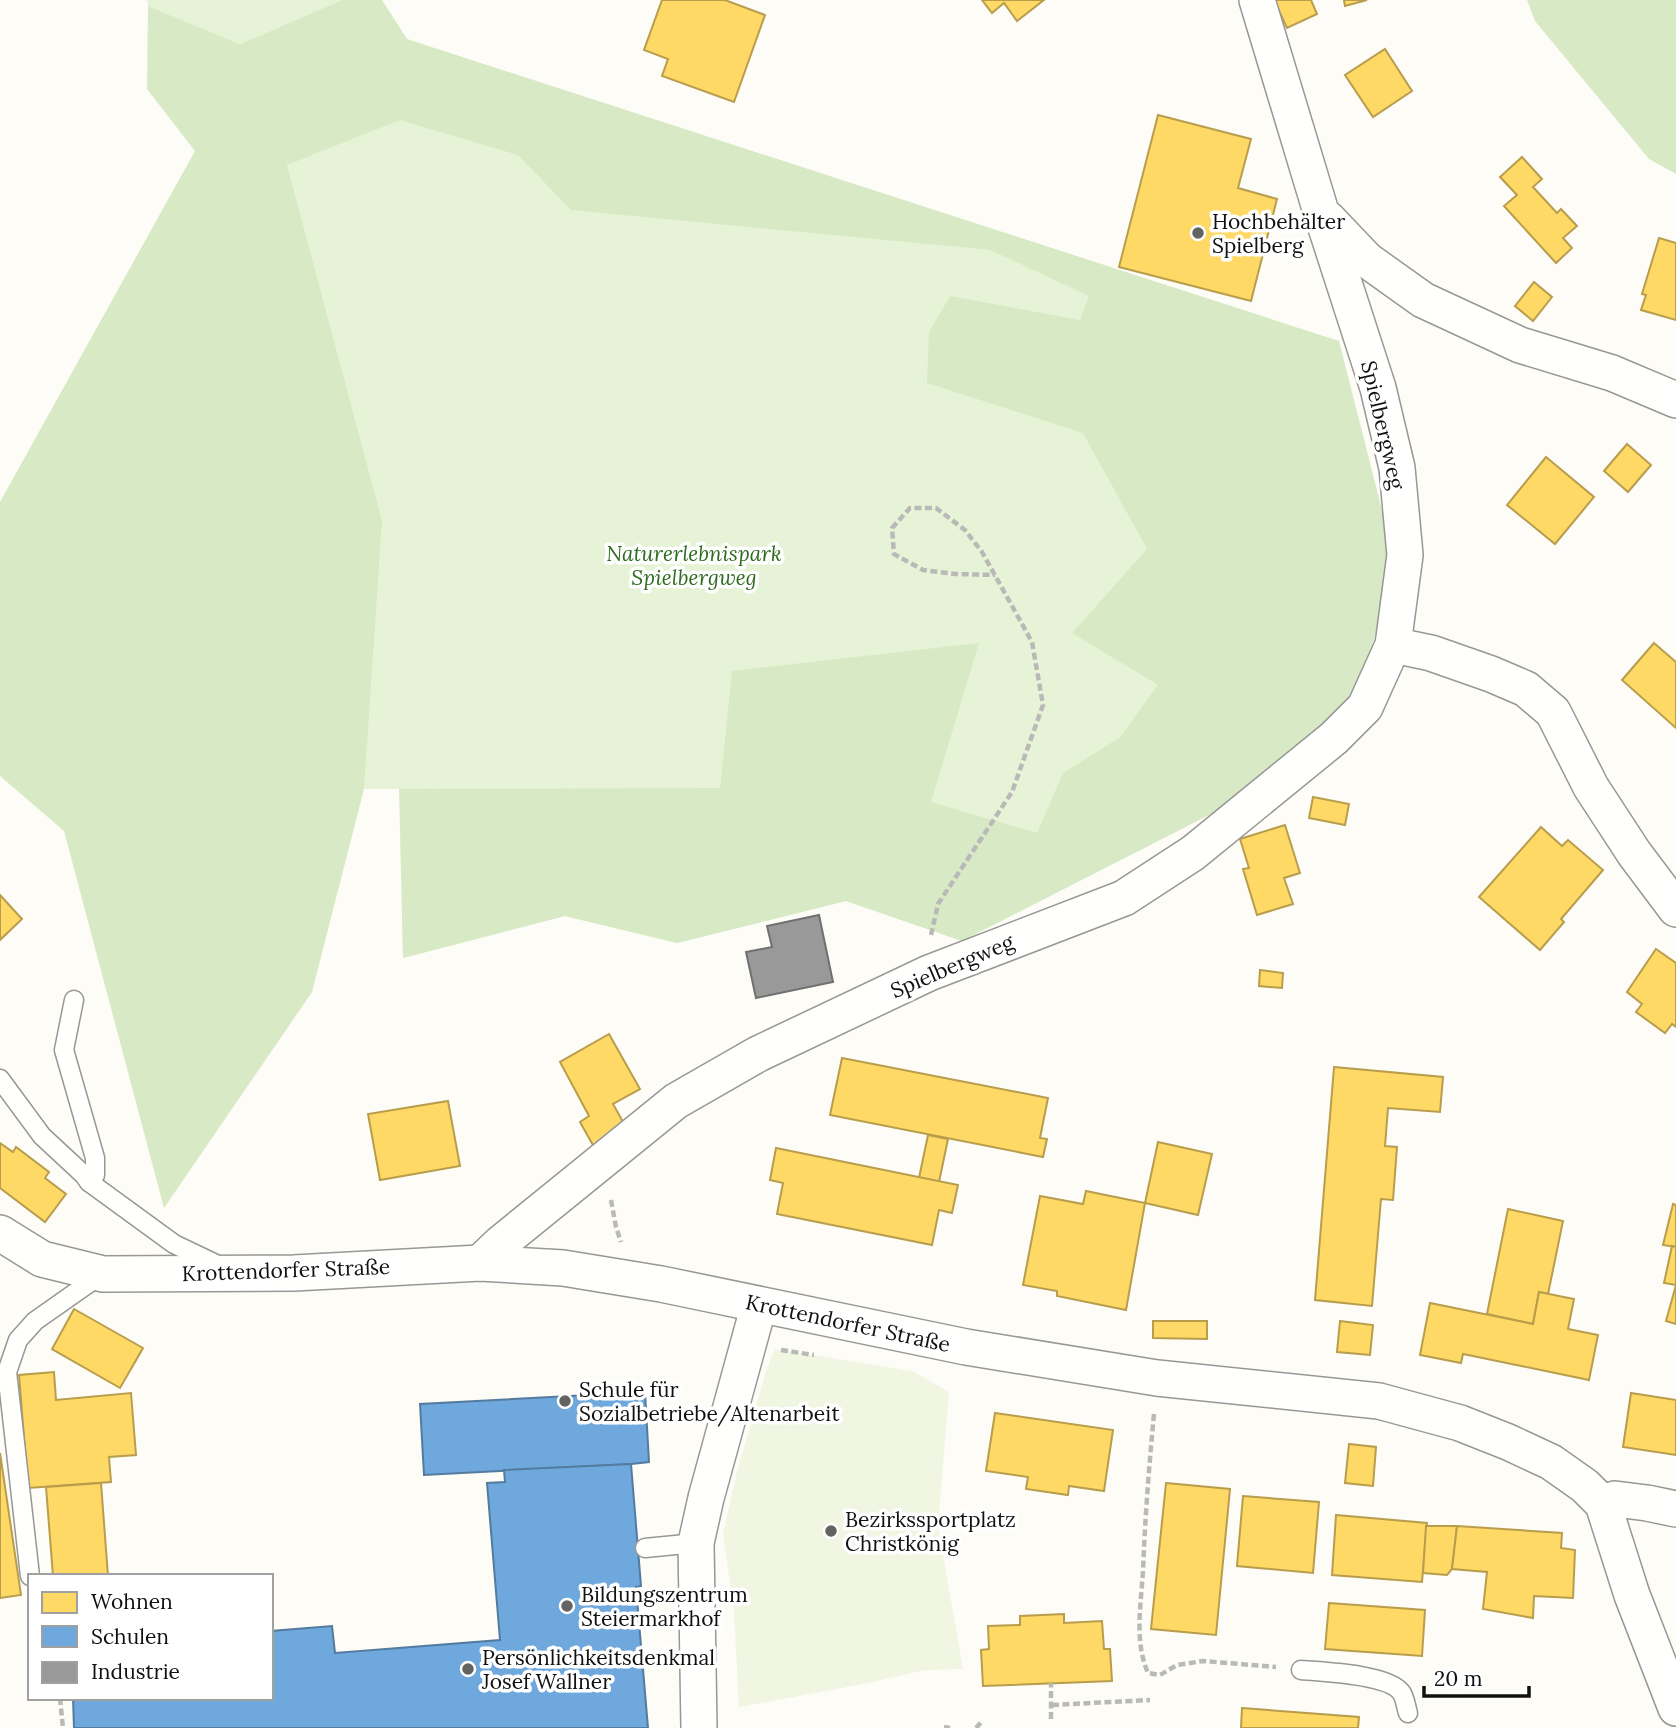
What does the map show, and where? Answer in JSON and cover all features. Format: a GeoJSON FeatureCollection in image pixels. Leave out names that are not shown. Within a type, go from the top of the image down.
{"type":"FeatureCollection","features":[{"type":"Feature","properties":{"kind":"street","name":"Spielbergweg"},"geometry":{"type":"LineString","coordinates":[[480,1263],[676,1101],[758,1054],[929,973],[1124,898],[1193,853],[1334,738],[1365,707],[1393,645],[1405,555],[1397,468],[1378,388],[1257,0]]}},
{"type":"Feature","properties":{"kind":"street","name":"Spielbergweg"},"geometry":{"type":"LineString","coordinates":[[1321,212],[1367,260],[1423,300],[1520,345],[1612,373],[1676,400]]}},
{"type":"Feature","properties":{"kind":"street"},"geometry":{"type":"LineString","coordinates":[[1393,645],[1431,653],[1491,674],[1526,689],[1553,712],[1591,787],[1633,853],[1676,909]]}},
{"type":"Feature","properties":{"kind":"street","name":"Krottendorfer Straße"},"geometry":{"type":"LineString","coordinates":[[0,1233],[42,1259],[103,1274],[294,1273],[480,1263],[564,1268],[634,1279],[966,1347],[1143,1376],[1379,1401],[1460,1423],[1508,1441],[1551,1462],[1585,1486],[1603,1504]]}},
{"type":"Feature","properties":{"kind":"street"},"geometry":{"type":"LineString","coordinates":[[699,1728],[696,1543],[759,1305]]}},
{"type":"Feature","properties":{"kind":"street"},"geometry":{"type":"LineString","coordinates":[[1676,1508],[1615,1499],[1603,1504],[1632,1595],[1676,1708]]}},
{"type":"Feature","properties":{"kind":"lane"},"geometry":{"type":"LineString","coordinates":[[74,1000],[64,1050],[95,1158],[95,1175],[89,1182]]}},
{"type":"Feature","properties":{"kind":"lane"},"geometry":{"type":"LineString","coordinates":[[0,1079],[42,1136],[89,1182],[174,1244],[235,1273]]}},
{"type":"Feature","properties":{"kind":"lane"},"geometry":{"type":"LineString","coordinates":[[30,1574],[7,1372],[18,1340],[35,1321],[103,1274]]}},
{"type":"Feature","properties":{"kind":"lane"},"geometry":{"type":"LineString","coordinates":[[645,1549],[696,1543]]}},
{"type":"Feature","properties":{"kind":"lane"},"geometry":{"type":"LineString","coordinates":[[1301,1670],[1387,1681],[1402,1692],[1408,1713]]}},
{"type":"Feature","properties":{"kind":"path"},"geometry":{"type":"LineString","coordinates":[[929,940],[938,904],[1013,792],[1043,705],[1032,642],[995,575],[982,552],[965,530],[936,508],[910,508],[892,528],[894,554],[923,570],[955,575],[995,575]]}},
{"type":"Feature","properties":{"kind":"path"},"geometry":{"type":"LineString","coordinates":[[606,1159],[616,1227],[634,1279]]}},
{"type":"Feature","properties":{"kind":"path"},"geometry":{"type":"LineString","coordinates":[[775,1349],[816,1355]]}},
{"type":"Feature","properties":{"kind":"path"},"geometry":{"type":"LineString","coordinates":[[1146,1409],[1154,1410],[1139,1635],[1142,1661],[1148,1674],[1160,1675],[1177,1665],[1203,1661],[1301,1670]]}},
{"type":"Feature","properties":{"kind":"path"},"geometry":{"type":"LineString","coordinates":[[1051,1683],[1051,1719]]}},
{"type":"Feature","properties":{"kind":"path"},"geometry":{"type":"LineString","coordinates":[[60,1700],[63,1728]]}},
{"type":"Feature","properties":{"kind":"path"},"geometry":{"type":"LineString","coordinates":[[1052,1705],[1150,1700]]}},
{"type":"Feature","properties":{"kind":"path"},"geometry":{"type":"LineString","coordinates":[[976,1728],[983,1720]]}},
{"type":"Feature","properties":{"kind":"green space"},"geometry":{"type":"Polygon","coordinates":[[[147,0],[342,0],[240,44],[148,6],[147,0]]]}},
{"type":"Feature","properties":{"kind":"green space"},"geometry":{"type":"Polygon","coordinates":[[[342,0],[382,0],[407,39],[1339,341],[1395,561],[1348,734],[1315,761],[962,941],[846,901],[677,943],[565,916],[403,958],[399,789],[720,788],[732,671],[979,643],[931,802],[1037,833],[1063,773],[1120,737],[1158,685],[1072,633],[1147,549],[1083,433],[927,383],[929,332],[950,296],[1080,320],[1089,296],[990,250],[571,210],[518,155],[400,120],[287,165],[382,521],[364,789],[312,992],[164,1208],[64,831],[0,776],[0,502],[195,151],[147,89],[148,6],[240,44],[342,0]]]}},
{"type":"Feature","properties":{"kind":"green space"},"geometry":{"type":"Polygon","coordinates":[[[1527,0],[1676,0],[1676,174],[1649,159],[1535,21],[1527,0]]]}},
{"type":"Feature","properties":{"kind":"green space","name":"Naturerlebnispark Spielbergweg"},"geometry":{"type":"Polygon","coordinates":[[[408,105],[938,245],[990,250],[1032,269],[1078,281],[1338,559],[962,941],[846,901],[677,943],[565,916],[403,958],[400,789],[364,789],[366,756],[243,459],[289,150],[408,105]]]}},
{"type":"Feature","properties":{"kind":"green space","name":"Bezirkssportplatz Christkönig"},"geometry":{"type":"Polygon","coordinates":[[[775,1349],[912,1371],[949,1392],[938,1527],[963,1669],[925,1670],[739,1707],[734,1611],[723,1534],[737,1472],[766,1371],[775,1349]]]}},
{"type":"Feature","properties":{"kind":"building: Wohnen"},"geometry":{"type":"Polygon","coordinates":[[[662,0],[725,0],[765,15],[734,102],[662,76],[668,59],[644,50],[662,0]]]}},
{"type":"Feature","properties":{"kind":"building: Wohnen"},"geometry":{"type":"Polygon","coordinates":[[[982,0],[1044,0],[1017,21],[1004,3],[992,13],[982,0]]]}},
{"type":"Feature","properties":{"kind":"building: Wohnen"},"geometry":{"type":"Polygon","coordinates":[[[1274,0],[1311,0],[1317,14],[1287,28],[1274,0]]]}},
{"type":"Feature","properties":{"kind":"building: Wohnen"},"geometry":{"type":"Polygon","coordinates":[[[1344,0],[1367,0],[1345,6],[1344,0]]]}},
{"type":"Feature","properties":{"kind":"building: Wohnen"},"geometry":{"type":"Polygon","coordinates":[[[1385,49],[1412,91],[1373,117],[1345,75],[1385,49]]]}},
{"type":"Feature","properties":{"kind":"building: Wohnen","name":"Hochbehälter Spielberg"},"geometry":{"type":"Polygon","coordinates":[[[1158,115],[1251,139],[1238,188],[1277,199],[1251,301],[1119,267],[1158,115]]]}},
{"type":"Feature","properties":{"kind":"building: Wohnen"},"geometry":{"type":"Polygon","coordinates":[[[1522,157],[1542,179],[1533,187],[1557,213],[1561,209],[1577,226],[1563,238],[1572,248],[1556,263],[1504,206],[1517,195],[1500,177],[1522,157]]]}},
{"type":"Feature","properties":{"kind":"building: Wohnen"},"geometry":{"type":"Polygon","coordinates":[[[1659,238],[1676,243],[1676,320],[1641,310],[1646,295],[1642,294],[1659,238]]]}},
{"type":"Feature","properties":{"kind":"building: Wohnen"},"geometry":{"type":"Polygon","coordinates":[[[1534,282],[1552,297],[1533,321],[1515,306],[1534,282]]]}},
{"type":"Feature","properties":{"kind":"building: Wohnen"},"geometry":{"type":"Polygon","coordinates":[[[1627,444],[1651,465],[1628,492],[1604,471],[1627,444]]]}},
{"type":"Feature","properties":{"kind":"building: Wohnen"},"geometry":{"type":"Polygon","coordinates":[[[1546,457],[1594,497],[1555,544],[1507,505],[1546,457]]]}},
{"type":"Feature","properties":{"kind":"building: Wohnen"},"geometry":{"type":"Polygon","coordinates":[[[1654,643],[1676,662],[1676,728],[1622,680],[1654,643]]]}},
{"type":"Feature","properties":{"kind":"building: Wohnen"},"geometry":{"type":"Polygon","coordinates":[[[1313,797],[1349,804],[1345,825],[1309,818],[1313,797]]]}},
{"type":"Feature","properties":{"kind":"building: Wohnen"},"geometry":{"type":"Polygon","coordinates":[[[1285,825],[1300,873],[1284,878],[1293,904],[1257,915],[1243,869],[1249,868],[1240,839],[1285,825]]]}},
{"type":"Feature","properties":{"kind":"building: Wohnen"},"geometry":{"type":"Polygon","coordinates":[[[1541,827],[1562,846],[1568,840],[1603,870],[1561,919],[1564,922],[1540,950],[1479,897],[1541,827]]]}},
{"type":"Feature","properties":{"kind":"building: Wohnen"},"geometry":{"type":"Polygon","coordinates":[[[0,895],[22,919],[0,940],[0,895]]]}},
{"type":"Feature","properties":{"kind":"building: Wohnen"},"geometry":{"type":"Polygon","coordinates":[[[1656,949],[1676,963],[1676,1027],[1672,1024],[1665,1033],[1636,1012],[1642,1004],[1627,992],[1656,949]]]}},
{"type":"Feature","properties":{"kind":"building: Wohnen"},"geometry":{"type":"Polygon","coordinates":[[[1260,970],[1283,973],[1282,988],[1259,986],[1260,970]]]}},
{"type":"Feature","properties":{"kind":"building: Wohnen"},"geometry":{"type":"Polygon","coordinates":[[[609,1034],[640,1089],[613,1104],[627,1129],[594,1147],[580,1122],[589,1116],[560,1062],[609,1034]]]}},
{"type":"Feature","properties":{"kind":"building: Wohnen"},"geometry":{"type":"Polygon","coordinates":[[[842,1058],[1048,1098],[1040,1138],[1047,1139],[1043,1157],[830,1115],[842,1058]]]}},
{"type":"Feature","properties":{"kind":"building: Wohnen"},"geometry":{"type":"Polygon","coordinates":[[[1334,1067],[1443,1077],[1440,1112],[1388,1108],[1385,1146],[1397,1147],[1393,1200],[1381,1199],[1372,1306],[1315,1300],[1334,1067]]]}},
{"type":"Feature","properties":{"kind":"building: Wohnen"},"geometry":{"type":"Polygon","coordinates":[[[448,1101],[460,1166],[380,1180],[368,1114],[448,1101]]]}},
{"type":"Feature","properties":{"kind":"building: Wohnen"},"geometry":{"type":"Polygon","coordinates":[[[928,1135],[948,1139],[939,1182],[919,1178],[928,1135]]]}},
{"type":"Feature","properties":{"kind":"building: Wohnen"},"geometry":{"type":"Polygon","coordinates":[[[1158,1142],[1212,1154],[1198,1215],[1145,1203],[1158,1142]]]}},
{"type":"Feature","properties":{"kind":"building: Wohnen"},"geometry":{"type":"Polygon","coordinates":[[[0,1143],[13,1152],[16,1147],[49,1172],[45,1178],[66,1194],[45,1222],[0,1188],[0,1143]]]}},
{"type":"Feature","properties":{"kind":"building: Wohnen"},"geometry":{"type":"Polygon","coordinates":[[[776,1148],[958,1185],[952,1213],[939,1210],[932,1245],[777,1214],[783,1183],[770,1180],[776,1148]]]}},
{"type":"Feature","properties":{"kind":"building: Wohnen"},"geometry":{"type":"Polygon","coordinates":[[[1086,1191],[1145,1203],[1126,1310],[1057,1296],[1057,1291],[1023,1285],[1040,1196],[1083,1204],[1086,1191]]]}},
{"type":"Feature","properties":{"kind":"building: Wohnen"},"geometry":{"type":"Polygon","coordinates":[[[1673,1204],[1676,1205],[1676,1247],[1663,1245],[1673,1204]]]}},
{"type":"Feature","properties":{"kind":"building: Wohnen"},"geometry":{"type":"Polygon","coordinates":[[[1508,1209],[1563,1221],[1548,1294],[1539,1292],[1533,1324],[1487,1314],[1508,1209]]]}},
{"type":"Feature","properties":{"kind":"building: Wohnen"},"geometry":{"type":"Polygon","coordinates":[[[1672,1246],[1676,1247],[1676,1285],[1664,1283],[1672,1246]]]}},
{"type":"Feature","properties":{"kind":"building: Wohnen"},"geometry":{"type":"Polygon","coordinates":[[[1676,1285],[1676,1324],[1666,1321],[1676,1285]]]}},
{"type":"Feature","properties":{"kind":"building: Wohnen"},"geometry":{"type":"Polygon","coordinates":[[[1539,1292],[1574,1299],[1568,1329],[1598,1335],[1589,1380],[1463,1354],[1461,1363],[1420,1355],[1430,1303],[1533,1324],[1539,1292]]]}},
{"type":"Feature","properties":{"kind":"building: Wohnen"},"geometry":{"type":"Polygon","coordinates":[[[74,1309],[143,1348],[120,1388],[52,1349],[74,1309]]]}},
{"type":"Feature","properties":{"kind":"building: Wohnen"},"geometry":{"type":"Polygon","coordinates":[[[1153,1321],[1207,1321],[1207,1339],[1153,1338],[1153,1321]]]}},
{"type":"Feature","properties":{"kind":"building: Wohnen"},"geometry":{"type":"Polygon","coordinates":[[[1340,1321],[1373,1325],[1370,1355],[1337,1352],[1340,1321]]]}},
{"type":"Feature","properties":{"kind":"building: Wohnen"},"geometry":{"type":"Polygon","coordinates":[[[54,1372],[56,1400],[131,1393],[136,1455],[109,1457],[111,1482],[28,1488],[19,1375],[54,1372]]]}},
{"type":"Feature","properties":{"kind":"building: Wohnen"},"geometry":{"type":"Polygon","coordinates":[[[1631,1393],[1676,1400],[1676,1455],[1623,1447],[1631,1393]]]}},
{"type":"Feature","properties":{"kind":"building: Wohnen"},"geometry":{"type":"Polygon","coordinates":[[[995,1413],[1113,1430],[1104,1491],[1069,1486],[1068,1495],[1026,1489],[1028,1477],[986,1471],[995,1413]]]}},
{"type":"Feature","properties":{"kind":"building: Wohnen"},"geometry":{"type":"Polygon","coordinates":[[[1349,1444],[1376,1447],[1373,1486],[1345,1483],[1349,1444]]]}},
{"type":"Feature","properties":{"kind":"building: Wohnen"},"geometry":{"type":"Polygon","coordinates":[[[0,1453],[21,1595],[0,1598],[0,1453]]]}},
{"type":"Feature","properties":{"kind":"building: Wohnen"},"geometry":{"type":"Polygon","coordinates":[[[101,1483],[108,1574],[53,1574],[46,1487],[101,1483]]]}},
{"type":"Feature","properties":{"kind":"building: Wohnen"},"geometry":{"type":"Polygon","coordinates":[[[1166,1483],[1230,1489],[1216,1635],[1151,1629],[1166,1483]]]}},
{"type":"Feature","properties":{"kind":"building: Wohnen"},"geometry":{"type":"Polygon","coordinates":[[[1243,1496],[1319,1502],[1313,1573],[1237,1566],[1243,1496]]]}},
{"type":"Feature","properties":{"kind":"building: Wohnen"},"geometry":{"type":"Polygon","coordinates":[[[1336,1515],[1427,1523],[1422,1582],[1332,1575],[1336,1515]]]}},
{"type":"Feature","properties":{"kind":"building: Wohnen"},"geometry":{"type":"Polygon","coordinates":[[[1426,1526],[1457,1526],[1452,1569],[1447,1575],[1423,1573],[1426,1526]]]}},
{"type":"Feature","properties":{"kind":"building: Wohnen"},"geometry":{"type":"Polygon","coordinates":[[[1457,1526],[1562,1533],[1561,1548],[1575,1550],[1573,1598],[1534,1596],[1533,1618],[1483,1609],[1487,1572],[1452,1569],[1457,1526]]]}},
{"type":"Feature","properties":{"kind":"building: Wohnen"},"geometry":{"type":"Polygon","coordinates":[[[1329,1603],[1425,1610],[1422,1656],[1325,1649],[1329,1603]]]}},
{"type":"Feature","properties":{"kind":"building: Wohnen"},"geometry":{"type":"Polygon","coordinates":[[[1064,1614],[1064,1623],[1102,1621],[1104,1649],[1110,1649],[1112,1681],[983,1686],[981,1650],[989,1649],[988,1626],[1020,1625],[1020,1616],[1064,1614]]]}},
{"type":"Feature","properties":{"kind":"building: Wohnen"},"geometry":{"type":"Polygon","coordinates":[[[1242,1708],[1359,1717],[1358,1728],[1241,1728],[1242,1708]]]}},
{"type":"Feature","properties":{"kind":"building: Schulen"},"geometry":{"type":"Polygon","coordinates":[[[645,1392],[649,1462],[424,1475],[420,1404],[645,1392]]]}},
{"type":"Feature","properties":{"kind":"building: Schulen","name":"Bildungszentrum Steiermarkhof"},"geometry":{"type":"Polygon","coordinates":[[[631,1464],[641,1586],[636,1587],[648,1728],[74,1728],[73,1700],[273,1700],[273,1631],[332,1626],[335,1653],[500,1640],[487,1483],[505,1482],[504,1470],[631,1464]]]}},
{"type":"Feature","properties":{"kind":"building: Industrie"},"geometry":{"type":"Polygon","coordinates":[[[819,915],[833,982],[756,998],[746,952],[772,947],[767,926],[819,915]]]}},
{"type":"Feature","properties":{"kind":"place","name":"Hochbehälter Spielberg"},"geometry":{"type":"Point","coordinates":[1198,233]}},
{"type":"Feature","properties":{"kind":"place","name":"Schule für Sozialbetriebe/Altenarbeit"},"geometry":{"type":"Point","coordinates":[565,1401]}},
{"type":"Feature","properties":{"kind":"place","name":"Bezirkssportplatz Christkönig"},"geometry":{"type":"Point","coordinates":[831,1531]}},
{"type":"Feature","properties":{"kind":"place","name":"Bildungszentrum Steiermarkhof"},"geometry":{"type":"Point","coordinates":[567,1606]}},
{"type":"Feature","properties":{"kind":"place","name":"Persönlichkeitsdenkmal Josef Wallner"},"geometry":{"type":"Point","coordinates":[468,1669]}}]}
